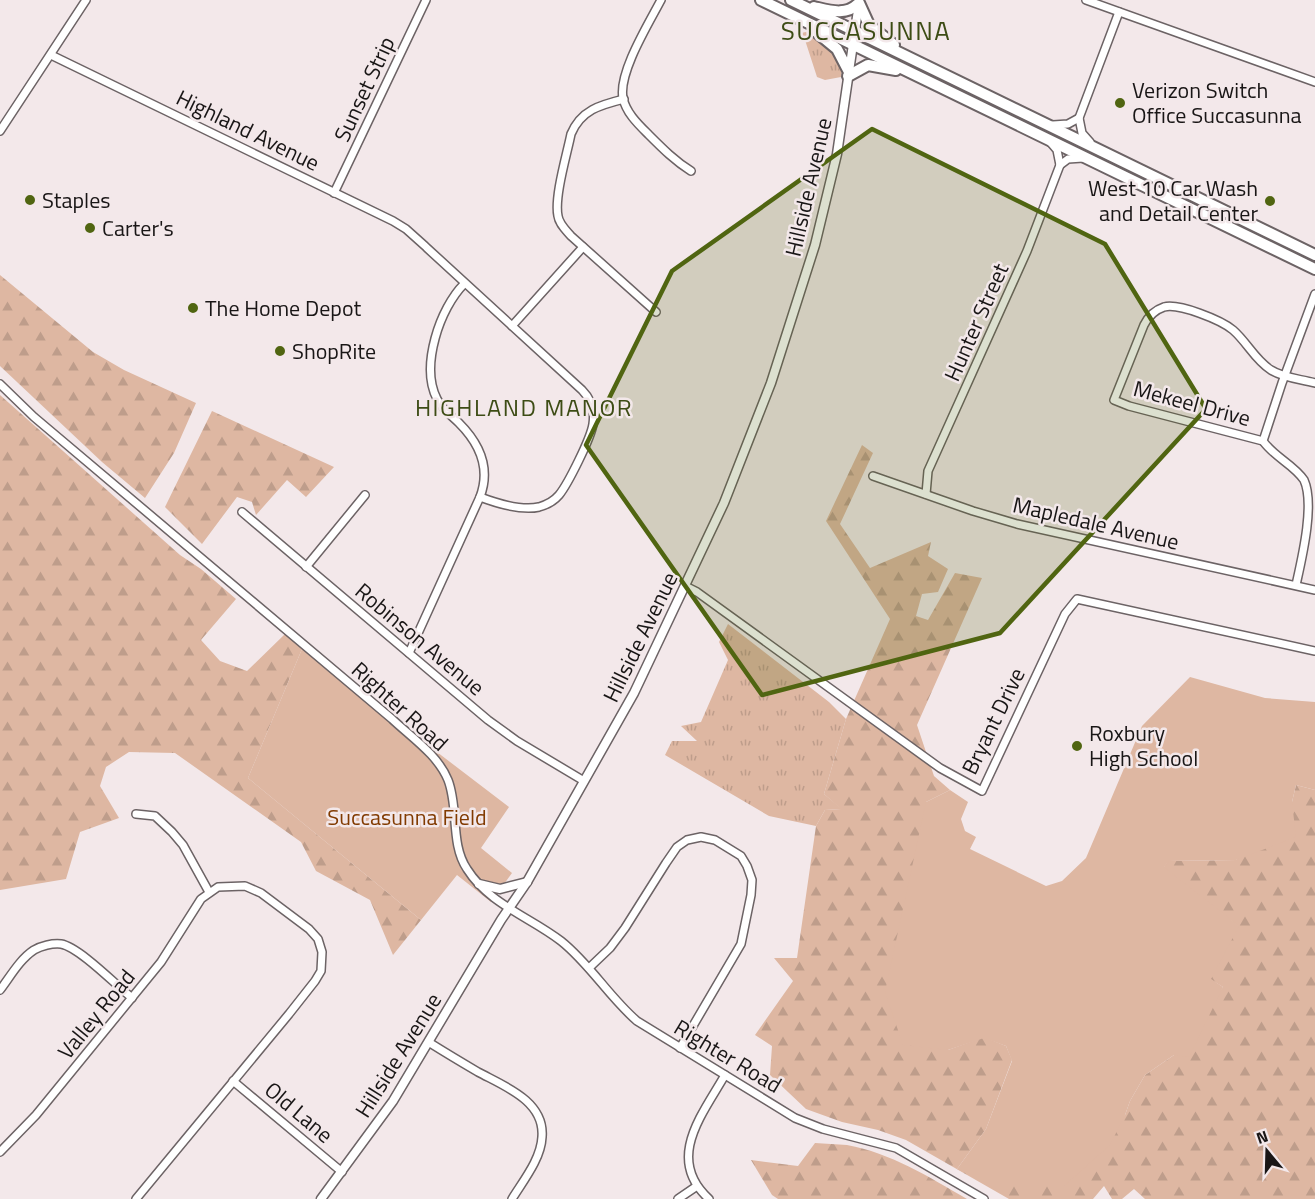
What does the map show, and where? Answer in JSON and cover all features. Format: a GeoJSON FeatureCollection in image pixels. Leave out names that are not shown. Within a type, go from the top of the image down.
{"type":"FeatureCollection","features":[{"type":"Feature","properties":{"kind":"highway"},"geometry":{"type":"LineString","coordinates":[[761,0],[1315,269]]}},
{"type":"Feature","properties":{"kind":"highway"},"geometry":{"type":"LineString","coordinates":[[795,2],[840,12],[853,8],[860,1],[870,25],[913,60]]}},
{"type":"Feature","properties":{"kind":"highway"},"geometry":{"type":"LineString","coordinates":[[795,2],[1315,255]]}},
{"type":"Feature","properties":{"kind":"highway"},"geometry":{"type":"LineString","coordinates":[[803,20],[837,49],[849,74],[872,65],[918,76]]}},
{"type":"Feature","properties":{"kind":"main road","name":"Hillside Avenue"},"geometry":{"type":"LineString","coordinates":[[321,1199],[393,1101],[527,882],[634,693],[724,503],[752,435],[815,245],[832,179],[860,1]]}},
{"type":"Feature","properties":{"kind":"main road"},"geometry":{"type":"LineString","coordinates":[[479,884],[500,889],[527,882]]}},
{"type":"Feature","properties":{"kind":"street"},"geometry":{"type":"LineString","coordinates":[[0,131],[86,0]]}},
{"type":"Feature","properties":{"kind":"street","name":"Sunset Strip"},"geometry":{"type":"LineString","coordinates":[[334,193],[426,0]]}},
{"type":"Feature","properties":{"kind":"street"},"geometry":{"type":"LineString","coordinates":[[661,0],[624,75],[624,99],[636,122],[673,160],[691,171]]}},
{"type":"Feature","properties":{"kind":"street"},"geometry":{"type":"LineString","coordinates":[[1086,0],[1315,82]]}},
{"type":"Feature","properties":{"kind":"street"},"geometry":{"type":"LineString","coordinates":[[1096,148],[1082,133],[1079,118],[1119,12]]}},
{"type":"Feature","properties":{"kind":"street","name":"Highland Avenue"},"geometry":{"type":"LineString","coordinates":[[51,55],[398,223],[587,394],[592,407],[593,424],[564,488],[553,501],[538,507],[522,507],[492,502],[480,497]]}},
{"type":"Feature","properties":{"kind":"street"},"geometry":{"type":"LineString","coordinates":[[624,99],[590,109],[575,124],[558,198],[558,217],[562,226],[583,247],[656,312]]}},
{"type":"Feature","properties":{"kind":"street"},"geometry":{"type":"LineString","coordinates":[[1045,124],[1059,126],[1079,118]]}},
{"type":"Feature","properties":{"kind":"street"},"geometry":{"type":"LineString","coordinates":[[1048,139],[1057,150],[1060,165],[1072,158],[1089,158]]}},
{"type":"Feature","properties":{"kind":"street","name":"Hunter Street"},"geometry":{"type":"LineString","coordinates":[[926,494],[928,471],[1027,251],[1060,165]]}},
{"type":"Feature","properties":{"kind":"street"},"geometry":{"type":"LineString","coordinates":[[512,326],[583,247]]}},
{"type":"Feature","properties":{"kind":"street"},"geometry":{"type":"LineString","coordinates":[[409,653],[483,489],[484,471],[480,449],[472,436],[444,409],[437,398],[431,378],[436,334],[442,315],[454,294],[464,284]]}},
{"type":"Feature","properties":{"kind":"street"},"geometry":{"type":"LineString","coordinates":[[1296,585],[1309,518],[1310,495],[1301,477],[1271,452],[1263,441],[1315,294]]}},
{"type":"Feature","properties":{"kind":"street","name":"Mekeel Drive"},"geometry":{"type":"LineString","coordinates":[[1263,441],[1129,406],[1114,400],[1146,321],[1157,310],[1167,306],[1178,307],[1222,323],[1240,336],[1264,366],[1273,372],[1285,375]]}},
{"type":"Feature","properties":{"kind":"street"},"geometry":{"type":"LineString","coordinates":[[1285,375],[1315,383]]}},
{"type":"Feature","properties":{"kind":"street","name":"Righter Road"},"geometry":{"type":"LineString","coordinates":[[0,384],[40,422],[392,719],[429,753],[447,779],[462,856],[467,870],[489,894],[561,941],[589,968],[627,1013],[795,1118],[823,1129],[896,1149],[984,1199]]}},
{"type":"Feature","properties":{"kind":"street","name":"Mapledale Avenue"},"geometry":{"type":"LineString","coordinates":[[873,476],[1017,524],[1315,590]]}},
{"type":"Feature","properties":{"kind":"street"},"geometry":{"type":"LineString","coordinates":[[306,567],[365,495]]}},
{"type":"Feature","properties":{"kind":"street","name":"Robinson Avenue"},"geometry":{"type":"LineString","coordinates":[[242,512],[488,720],[517,741],[584,781]]}},
{"type":"Feature","properties":{"kind":"street","name":"Bryant Drive"},"geometry":{"type":"LineString","coordinates":[[685,586],[697,592],[940,768],[981,791],[1065,614],[1077,599],[1315,651]]}},
{"type":"Feature","properties":{"kind":"street"},"geometry":{"type":"LineString","coordinates":[[136,814],[155,816],[172,832],[183,845],[209,892],[218,887],[245,886],[261,893],[309,929],[318,939],[322,952],[321,971],[315,981],[136,1199]]}},
{"type":"Feature","properties":{"kind":"street"},"geometry":{"type":"LineString","coordinates":[[589,968],[610,948],[625,928],[677,847],[687,840],[701,837],[715,840],[741,856],[752,880],[741,944],[680,1048]]}},
{"type":"Feature","properties":{"kind":"street","name":"Valley Road"},"geometry":{"type":"LineString","coordinates":[[0,1152],[36,1115],[161,962],[201,899],[209,892]]}},
{"type":"Feature","properties":{"kind":"street"},"geometry":{"type":"LineString","coordinates":[[0,990],[27,955],[41,946],[60,944],[76,951],[132,998]]}},
{"type":"Feature","properties":{"kind":"street"},"geometry":{"type":"LineString","coordinates":[[430,1042],[519,1094],[537,1114],[542,1131],[539,1152],[512,1199]]}},
{"type":"Feature","properties":{"kind":"street"},"geometry":{"type":"LineString","coordinates":[[709,1199],[696,1186],[689,1165],[688,1145],[696,1124],[725,1075]]}},
{"type":"Feature","properties":{"kind":"street","name":"Old Lane"},"geometry":{"type":"LineString","coordinates":[[233,1081],[342,1172]]}},
{"type":"Feature","properties":{"kind":"street"},"geometry":{"type":"LineString","coordinates":[[678,1199],[696,1186]]}},
{"type":"Feature","properties":{"kind":"highlighted area"},"geometry":{"type":"Polygon","coordinates":[[[872,129],[1105,244],[1206,409],[1000,633],[762,695],[586,445],[672,271],[872,129]]]}},
{"type":"Feature","properties":{"kind":"green space"},"geometry":{"type":"Polygon","coordinates":[[[806,32],[837,56],[842,69],[841,77],[825,80],[817,77],[805,40],[801,40],[801,33],[806,32]]]}},
{"type":"Feature","properties":{"kind":"green space"},"geometry":{"type":"Polygon","coordinates":[[[1063,137],[1315,259],[1315,265],[1061,141],[1063,137]]]}},
{"type":"Feature","properties":{"kind":"green space"},"geometry":{"type":"Polygon","coordinates":[[[0,275],[93,352],[124,370],[196,403],[174,453],[145,498],[102,462],[0,366],[0,275]]]}},
{"type":"Feature","properties":{"kind":"green space"},"geometry":{"type":"Polygon","coordinates":[[[0,395],[180,555],[201,569],[236,599],[201,640],[220,661],[247,671],[285,634],[302,649],[248,778],[421,920],[393,955],[370,900],[316,871],[301,842],[175,753],[129,752],[106,767],[100,786],[119,818],[80,832],[66,879],[0,890],[0,395]]]}},
{"type":"Feature","properties":{"kind":"green space"},"geometry":{"type":"Polygon","coordinates":[[[212,411],[334,467],[306,497],[287,480],[256,515],[252,502],[237,497],[202,544],[165,507],[212,411]]]}},
{"type":"Feature","properties":{"kind":"green space"},"geometry":{"type":"Polygon","coordinates":[[[862,445],[873,453],[840,524],[870,568],[931,542],[928,556],[948,569],[938,592],[922,594],[916,616],[928,620],[955,573],[982,578],[917,725],[934,776],[950,790],[926,802],[948,1050],[984,1037],[1006,1046],[1012,1060],[986,1129],[957,1169],[1125,1115],[1145,1075],[1174,1055],[1223,987],[1210,979],[1238,926],[1163,868],[1168,861],[1236,860],[1292,802],[1296,785],[1315,790],[1315,1199],[1145,1199],[1134,1189],[1122,1199],[1112,1199],[1104,1186],[1093,1199],[1009,1199],[906,1140],[806,1109],[770,1075],[772,1046],[755,1035],[793,981],[774,958],[797,958],[816,826],[825,810],[841,809],[824,794],[846,719],[890,619],[826,521],[862,445]]]}},
{"type":"Feature","properties":{"kind":"green space"},"geometry":{"type":"Polygon","coordinates":[[[728,624],[829,702],[846,719],[824,794],[842,809],[825,810],[816,826],[769,816],[665,755],[672,741],[697,741],[681,726],[701,722],[728,660],[719,642],[728,624]]]}},
{"type":"Feature","properties":{"kind":"green space","name":"Succasunna Field"},"geometry":{"type":"Polygon","coordinates":[[[302,649],[509,807],[481,848],[512,873],[491,902],[457,875],[421,920],[248,778],[302,649]]]}},
{"type":"Feature","properties":{"kind":"green space"},"geometry":{"type":"Polygon","coordinates":[[[1190,677],[1265,698],[1315,702],[1315,790],[1296,785],[1292,802],[1296,837],[1236,860],[1169,861],[1164,867],[1239,926],[1211,979],[1223,987],[1189,1057],[1174,1055],[1145,1075],[1110,1145],[1064,1186],[991,1186],[957,1169],[986,1129],[1012,1061],[1006,1046],[984,1038],[948,1050],[903,1045],[885,992],[926,802],[950,790],[968,802],[961,819],[965,831],[976,837],[970,849],[1046,886],[1062,881],[1086,858],[1142,726],[1190,677]]]}},
{"type":"Feature","properties":{"kind":"green space"},"geometry":{"type":"Polygon","coordinates":[[[815,1143],[847,1145],[879,1154],[909,1167],[967,1199],[778,1199],[772,1195],[751,1160],[798,1166],[815,1143]]]}},
{"type":"Feature","properties":{"kind":"place","name":"Verizon Switch Office Succasunna"},"geometry":{"type":"Point","coordinates":[1120,103]}},
{"type":"Feature","properties":{"kind":"place","name":"Staples"},"geometry":{"type":"Point","coordinates":[30,200]}},
{"type":"Feature","properties":{"kind":"place","name":"West 10 Car Wash and Detail Center"},"geometry":{"type":"Point","coordinates":[1270,201]}},
{"type":"Feature","properties":{"kind":"place","name":"Carter's"},"geometry":{"type":"Point","coordinates":[90,228]}},
{"type":"Feature","properties":{"kind":"place","name":"The Home Depot"},"geometry":{"type":"Point","coordinates":[193,308]}},
{"type":"Feature","properties":{"kind":"place","name":"ShopRite"},"geometry":{"type":"Point","coordinates":[280,351]}},
{"type":"Feature","properties":{"kind":"place","name":"Roxbury High School"},"geometry":{"type":"Point","coordinates":[1077,746]}},
{"type":"Feature","properties":{"kind":"district","name":"SUCCASUNNA"},"geometry":{"type":"Point","coordinates":[866,31]}},
{"type":"Feature","properties":{"kind":"district","name":"HIGHLAND MANOR"},"geometry":{"type":"Point","coordinates":[524,408]}}]}
